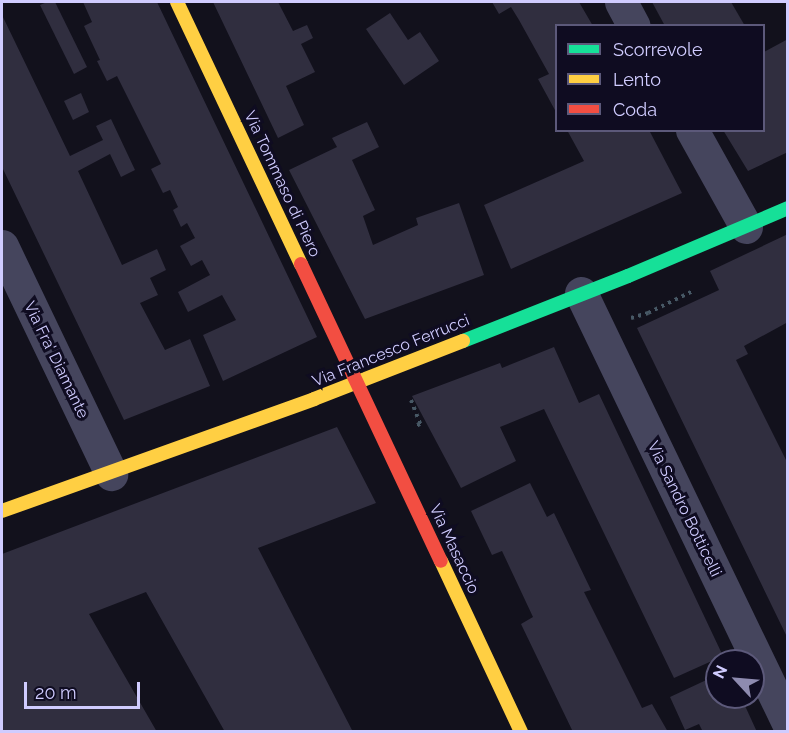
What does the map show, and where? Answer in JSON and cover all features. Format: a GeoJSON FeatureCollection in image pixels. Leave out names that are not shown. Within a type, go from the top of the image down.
{"type":"FeatureCollection","features":[{"type":"Feature","properties":{"kind":"street","name":"Via Tommaso di Piero"},"geometry":{"type":"LineString","coordinates":[[177,2],[357,381]]}},
{"type":"Feature","properties":{"kind":"street"},"geometry":{"type":"LineString","coordinates":[[621,2],[633,24]]}},
{"type":"Feature","properties":{"kind":"street"},"geometry":{"type":"LineString","coordinates":[[693,132],[746,226]]}},
{"type":"Feature","properties":{"kind":"street","name":"Via Francesco Ferrucci"},"geometry":{"type":"LineString","coordinates":[[2,511],[111,474],[314,399],[788,208]]}},
{"type":"Feature","properties":{"kind":"street","name":"Via Fra' Diamante"},"geometry":{"type":"LineString","coordinates":[[2,246],[111,474]]}},
{"type":"Feature","properties":{"kind":"street","name":"Via Sandro Botticelli"},"geometry":{"type":"LineString","coordinates":[[581,293],[788,724]]}},
{"type":"Feature","properties":{"kind":"street","name":"Via Masaccio"},"geometry":{"type":"LineString","coordinates":[[357,381],[522,732]]}},
{"type":"Feature","properties":{"kind":"building"},"geometry":{"type":"Polygon","coordinates":[[[55,2],[87,67],[74,74],[40,5],[55,2]]]}},
{"type":"Feature","properties":{"kind":"building"},"geometry":{"type":"Polygon","coordinates":[[[83,2],[157,2],[317,337],[223,381],[203,335],[236,320],[222,295],[188,312],[178,292],[210,275],[202,260],[191,266],[180,246],[195,238],[187,223],[181,227],[173,210],[178,207],[170,190],[163,193],[151,169],[161,164],[117,76],[107,81],[97,61],[100,60],[84,26],[92,22],[83,2]]]}},
{"type":"Feature","properties":{"kind":"building"},"geometry":{"type":"Polygon","coordinates":[[[213,2],[278,2],[293,31],[307,25],[313,38],[301,44],[315,72],[286,86],[304,125],[278,138],[213,2]]]}},
{"type":"Feature","properties":{"kind":"building"},"geometry":{"type":"Polygon","coordinates":[[[492,2],[579,2],[592,24],[555,24],[555,110],[538,79],[549,74],[519,20],[511,7],[499,14],[492,2]]]}},
{"type":"Feature","properties":{"kind":"building"},"geometry":{"type":"Polygon","coordinates":[[[652,2],[731,2],[744,24],[664,24],[652,2]]]}},
{"type":"Feature","properties":{"kind":"building"},"geometry":{"type":"Polygon","coordinates":[[[390,13],[408,40],[420,32],[439,61],[404,85],[366,29],[390,13]]]}},
{"type":"Feature","properties":{"kind":"building"},"geometry":{"type":"Polygon","coordinates":[[[2,15],[70,156],[103,140],[96,126],[111,119],[135,170],[121,177],[110,154],[78,171],[122,265],[157,249],[166,270],[150,278],[158,295],[140,303],[165,350],[190,339],[210,386],[124,420],[2,167],[2,15]]]}},
{"type":"Feature","properties":{"kind":"building"},"geometry":{"type":"Polygon","coordinates":[[[788,39],[788,152],[748,171],[724,132],[765,132],[765,51],[788,39]]]}},
{"type":"Feature","properties":{"kind":"building"},"geometry":{"type":"Polygon","coordinates":[[[81,93],[89,112],[73,120],[64,101],[81,93]]]}},
{"type":"Feature","properties":{"kind":"building"},"geometry":{"type":"Polygon","coordinates":[[[367,122],[379,147],[352,160],[375,210],[363,216],[373,245],[418,225],[416,218],[459,203],[484,275],[365,319],[289,170],[337,147],[332,138],[367,122]]]}},
{"type":"Feature","properties":{"kind":"building"},"geometry":{"type":"Polygon","coordinates":[[[568,132],[650,132],[682,193],[511,269],[484,205],[584,161],[568,132]]]}},
{"type":"Feature","properties":{"kind":"building"},"geometry":{"type":"Polygon","coordinates":[[[788,234],[788,322],[744,346],[748,354],[736,360],[788,464],[788,639],[637,328],[719,290],[710,271],[788,234]]]}},
{"type":"Feature","properties":{"kind":"building"},"geometry":{"type":"Polygon","coordinates":[[[554,347],[579,403],[599,394],[720,649],[705,649],[705,664],[674,678],[544,409],[500,427],[516,461],[461,488],[412,396],[500,363],[502,368],[554,347]]]}},
{"type":"Feature","properties":{"kind":"building"},"geometry":{"type":"Polygon","coordinates":[[[337,427],[376,503],[258,548],[353,732],[225,732],[146,592],[89,614],[157,732],[2,732],[2,554],[337,427]]]}},
{"type":"Feature","properties":{"kind":"building"},"geometry":{"type":"Polygon","coordinates":[[[530,483],[547,517],[554,513],[591,590],[584,592],[642,708],[652,704],[668,732],[573,732],[521,624],[533,617],[502,551],[492,555],[471,511],[530,483]]]}},
{"type":"Feature","properties":{"kind":"building"},"geometry":{"type":"Polygon","coordinates":[[[705,681],[705,709],[746,709],[757,732],[703,732],[699,724],[685,730],[670,697],[705,681]]]}},
{"type":"Feature","properties":{"kind":"traffic: fast"},"geometry":{"type":"LineString","coordinates":[[463,341],[628,276],[788,208]]}},
{"type":"Feature","properties":{"kind":"traffic: slow"},"geometry":{"type":"LineString","coordinates":[[177,2],[301,264]]}},
{"type":"Feature","properties":{"kind":"traffic: slow"},"geometry":{"type":"LineString","coordinates":[[2,511],[314,399],[463,341]]}},
{"type":"Feature","properties":{"kind":"traffic: slow"},"geometry":{"type":"LineString","coordinates":[[441,561],[521,732]]}},
{"type":"Feature","properties":{"kind":"traffic: jam"},"geometry":{"type":"LineString","coordinates":[[301,264],[441,561]]}}]}
